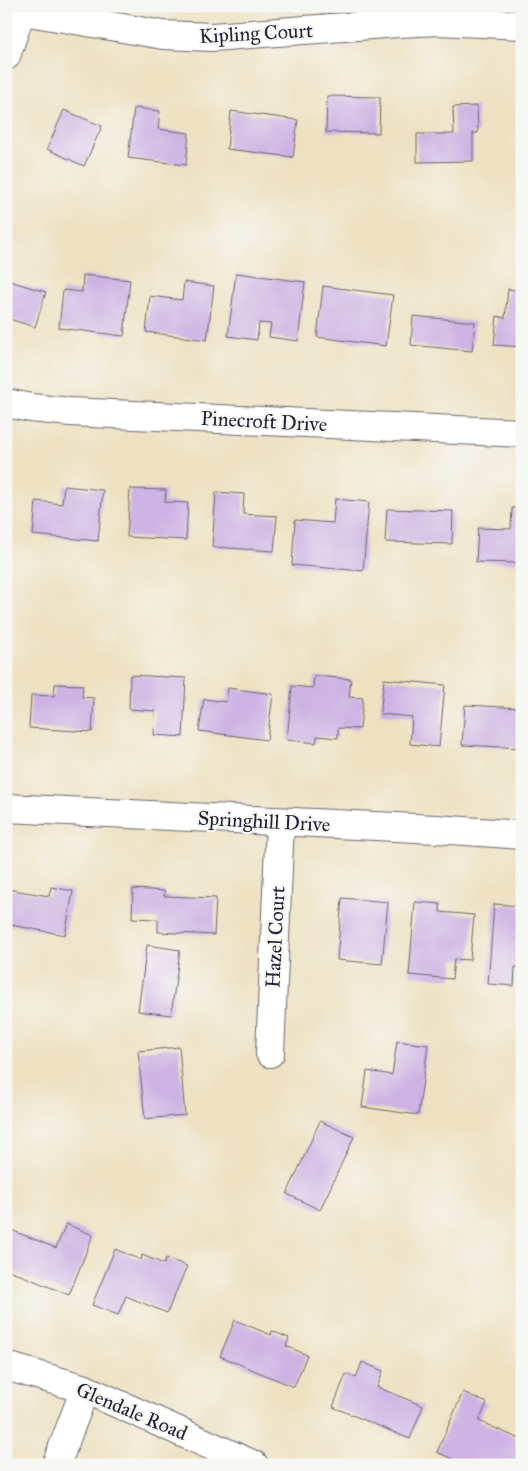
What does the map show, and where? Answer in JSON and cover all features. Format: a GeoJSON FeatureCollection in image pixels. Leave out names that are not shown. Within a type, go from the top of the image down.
{"type":"FeatureCollection","features":[{"type":"Feature","properties":{"kind":"street","name":"Kipling Court"},"geometry":{"type":"LineString","coordinates":[[23,9],[163,35],[212,37],[406,23],[439,22],[522,25]]}},
{"type":"Feature","properties":{"kind":"street"},"geometry":{"type":"LineString","coordinates":[[6,56],[23,9]]}},
{"type":"Feature","properties":{"kind":"street","name":"Pinecroft Drive"},"geometry":{"type":"LineString","coordinates":[[6,403],[70,412],[522,433]]}},
{"type":"Feature","properties":{"kind":"street","name":"Springhill Drive"},"geometry":{"type":"LineString","coordinates":[[6,808],[522,835]]}},
{"type":"Feature","properties":{"kind":"street","name":"Hazel Court"},"geometry":{"type":"LineString","coordinates":[[270,1053],[280,822]]}},
{"type":"Feature","properties":{"kind":"street","name":"Glendale Road"},"geometry":{"type":"LineString","coordinates":[[6,1366],[85,1389],[254,1465]]}},
{"type":"Feature","properties":{"kind":"street"},"geometry":{"type":"LineString","coordinates":[[56,1465],[85,1389]]}},
{"type":"Feature","properties":{"kind":"building"},"geometry":{"type":"Polygon","coordinates":[[[327,96],[380,97],[379,133],[326,132],[327,96]]]}},
{"type":"Feature","properties":{"kind":"building"},"geometry":{"type":"Polygon","coordinates":[[[477,106],[478,133],[473,133],[473,161],[417,162],[417,134],[454,134],[453,107],[477,106]]]}},
{"type":"Feature","properties":{"kind":"building"},"geometry":{"type":"Polygon","coordinates":[[[134,108],[160,111],[158,129],[189,133],[186,165],[128,158],[134,108]]]}},
{"type":"Feature","properties":{"kind":"building"},"geometry":{"type":"Polygon","coordinates":[[[64,110],[102,126],[84,166],[47,149],[64,110]]]}},
{"type":"Feature","properties":{"kind":"building"},"geometry":{"type":"Polygon","coordinates":[[[231,111],[298,120],[293,157],[227,149],[231,111]]]}},
{"type":"Feature","properties":{"kind":"building"},"geometry":{"type":"Polygon","coordinates":[[[236,273],[305,282],[298,341],[269,337],[271,324],[259,323],[257,340],[228,336],[236,273]]]}},
{"type":"Feature","properties":{"kind":"building"},"geometry":{"type":"Polygon","coordinates":[[[83,275],[130,280],[124,336],[59,328],[63,290],[82,292],[83,275]]]}},
{"type":"Feature","properties":{"kind":"building"},"geometry":{"type":"Polygon","coordinates":[[[6,280],[46,292],[35,327],[6,318],[6,280]]]}},
{"type":"Feature","properties":{"kind":"building"},"geometry":{"type":"Polygon","coordinates":[[[184,282],[214,286],[207,340],[146,332],[150,296],[182,300],[184,282]]]}},
{"type":"Feature","properties":{"kind":"building"},"geometry":{"type":"Polygon","coordinates":[[[323,286],[393,295],[386,346],[317,337],[323,286]]]}},
{"type":"Feature","properties":{"kind":"building"},"geometry":{"type":"Polygon","coordinates":[[[508,289],[522,291],[522,347],[494,345],[497,316],[505,318],[508,289]]]}},
{"type":"Feature","properties":{"kind":"building"},"geometry":{"type":"Polygon","coordinates":[[[413,316],[475,322],[472,351],[411,345],[413,316]]]}},
{"type":"Feature","properties":{"kind":"building"},"geometry":{"type":"Polygon","coordinates":[[[64,486],[103,490],[98,541],[33,535],[36,501],[62,504],[64,486]]]}},
{"type":"Feature","properties":{"kind":"building"},"geometry":{"type":"Polygon","coordinates":[[[130,489],[166,490],[165,502],[188,503],[186,540],[127,537],[130,489]]]}},
{"type":"Feature","properties":{"kind":"building"},"geometry":{"type":"Polygon","coordinates":[[[216,492],[244,494],[243,514],[277,516],[274,551],[212,547],[216,492]]]}},
{"type":"Feature","properties":{"kind":"building"},"geometry":{"type":"Polygon","coordinates":[[[335,499],[369,502],[363,571],[292,565],[295,520],[333,523],[335,499]]]}},
{"type":"Feature","properties":{"kind":"building"},"geometry":{"type":"Polygon","coordinates":[[[512,508],[522,508],[522,563],[476,562],[478,528],[511,529],[512,508]]]}},
{"type":"Feature","properties":{"kind":"building"},"geometry":{"type":"Polygon","coordinates":[[[387,509],[453,511],[452,544],[385,542],[387,509]]]}},
{"type":"Feature","properties":{"kind":"building"},"geometry":{"type":"Polygon","coordinates":[[[130,675],[186,678],[183,737],[154,735],[155,711],[129,709],[130,675]]]}},
{"type":"Feature","properties":{"kind":"building"},"geometry":{"type":"Polygon","coordinates":[[[314,676],[351,679],[349,697],[363,698],[360,729],[338,728],[338,738],[317,736],[316,743],[287,740],[292,686],[313,688],[314,676]]]}},
{"type":"Feature","properties":{"kind":"building"},"geometry":{"type":"Polygon","coordinates":[[[384,679],[445,685],[439,747],[410,744],[412,717],[380,714],[384,679]]]}},
{"type":"Feature","properties":{"kind":"building"},"geometry":{"type":"Polygon","coordinates":[[[55,684],[83,685],[82,697],[94,698],[92,732],[29,728],[31,695],[54,696],[55,684]]]}},
{"type":"Feature","properties":{"kind":"building"},"geometry":{"type":"Polygon","coordinates":[[[228,688],[273,694],[267,740],[199,731],[204,699],[226,702],[228,688]]]}},
{"type":"Feature","properties":{"kind":"building"},"geometry":{"type":"Polygon","coordinates":[[[465,705],[522,708],[522,748],[462,745],[465,705]]]}},
{"type":"Feature","properties":{"kind":"building"},"geometry":{"type":"Polygon","coordinates":[[[51,887],[73,891],[65,935],[6,924],[7,889],[49,896],[51,887]]]}},
{"type":"Feature","properties":{"kind":"building"},"geometry":{"type":"Polygon","coordinates":[[[133,889],[165,891],[164,896],[216,898],[214,935],[158,932],[158,919],[132,918],[133,889]]]}},
{"type":"Feature","properties":{"kind":"building"},"geometry":{"type":"Polygon","coordinates":[[[342,898],[388,902],[382,964],[337,960],[342,898]]]}},
{"type":"Feature","properties":{"kind":"building"},"geometry":{"type":"Polygon","coordinates":[[[415,902],[440,904],[440,912],[474,915],[470,960],[454,959],[452,979],[409,975],[415,902]]]}},
{"type":"Feature","properties":{"kind":"building"},"geometry":{"type":"Polygon","coordinates":[[[494,904],[522,906],[522,967],[515,967],[514,986],[488,984],[494,904]]]}},
{"type":"Feature","properties":{"kind":"building"},"geometry":{"type":"Polygon","coordinates":[[[147,945],[180,950],[171,1015],[138,1011],[147,945]]]}},
{"type":"Feature","properties":{"kind":"building"},"geometry":{"type":"Polygon","coordinates":[[[397,1041],[428,1045],[418,1115],[362,1107],[367,1071],[392,1075],[397,1041]]]}},
{"type":"Feature","properties":{"kind":"building"},"geometry":{"type":"Polygon","coordinates":[[[179,1047],[185,1115],[145,1119],[138,1051],[179,1047]]]}},
{"type":"Feature","properties":{"kind":"building"},"geometry":{"type":"Polygon","coordinates":[[[320,1121],[354,1137],[320,1210],[287,1194],[320,1121]]]}},
{"type":"Feature","properties":{"kind":"building"},"geometry":{"type":"Polygon","coordinates":[[[66,1224],[93,1235],[69,1295],[6,1269],[6,1228],[56,1248],[66,1224]]]}},
{"type":"Feature","properties":{"kind":"building"},"geometry":{"type":"Polygon","coordinates":[[[115,1249],[141,1260],[142,1255],[164,1264],[166,1258],[187,1266],[167,1313],[126,1296],[118,1315],[92,1305],[115,1249]]]}},
{"type":"Feature","properties":{"kind":"building"},"geometry":{"type":"Polygon","coordinates":[[[235,1320],[271,1335],[272,1331],[289,1338],[286,1346],[307,1355],[294,1387],[220,1356],[235,1320]]]}},
{"type":"Feature","properties":{"kind":"building"},"geometry":{"type":"Polygon","coordinates":[[[362,1362],[383,1371],[377,1387],[423,1406],[410,1439],[333,1407],[346,1374],[356,1378],[362,1362]]]}},
{"type":"Feature","properties":{"kind":"building"},"geometry":{"type":"Polygon","coordinates":[[[463,1392],[487,1403],[479,1421],[522,1440],[522,1465],[465,1465],[437,1452],[463,1392]]]}}]}
